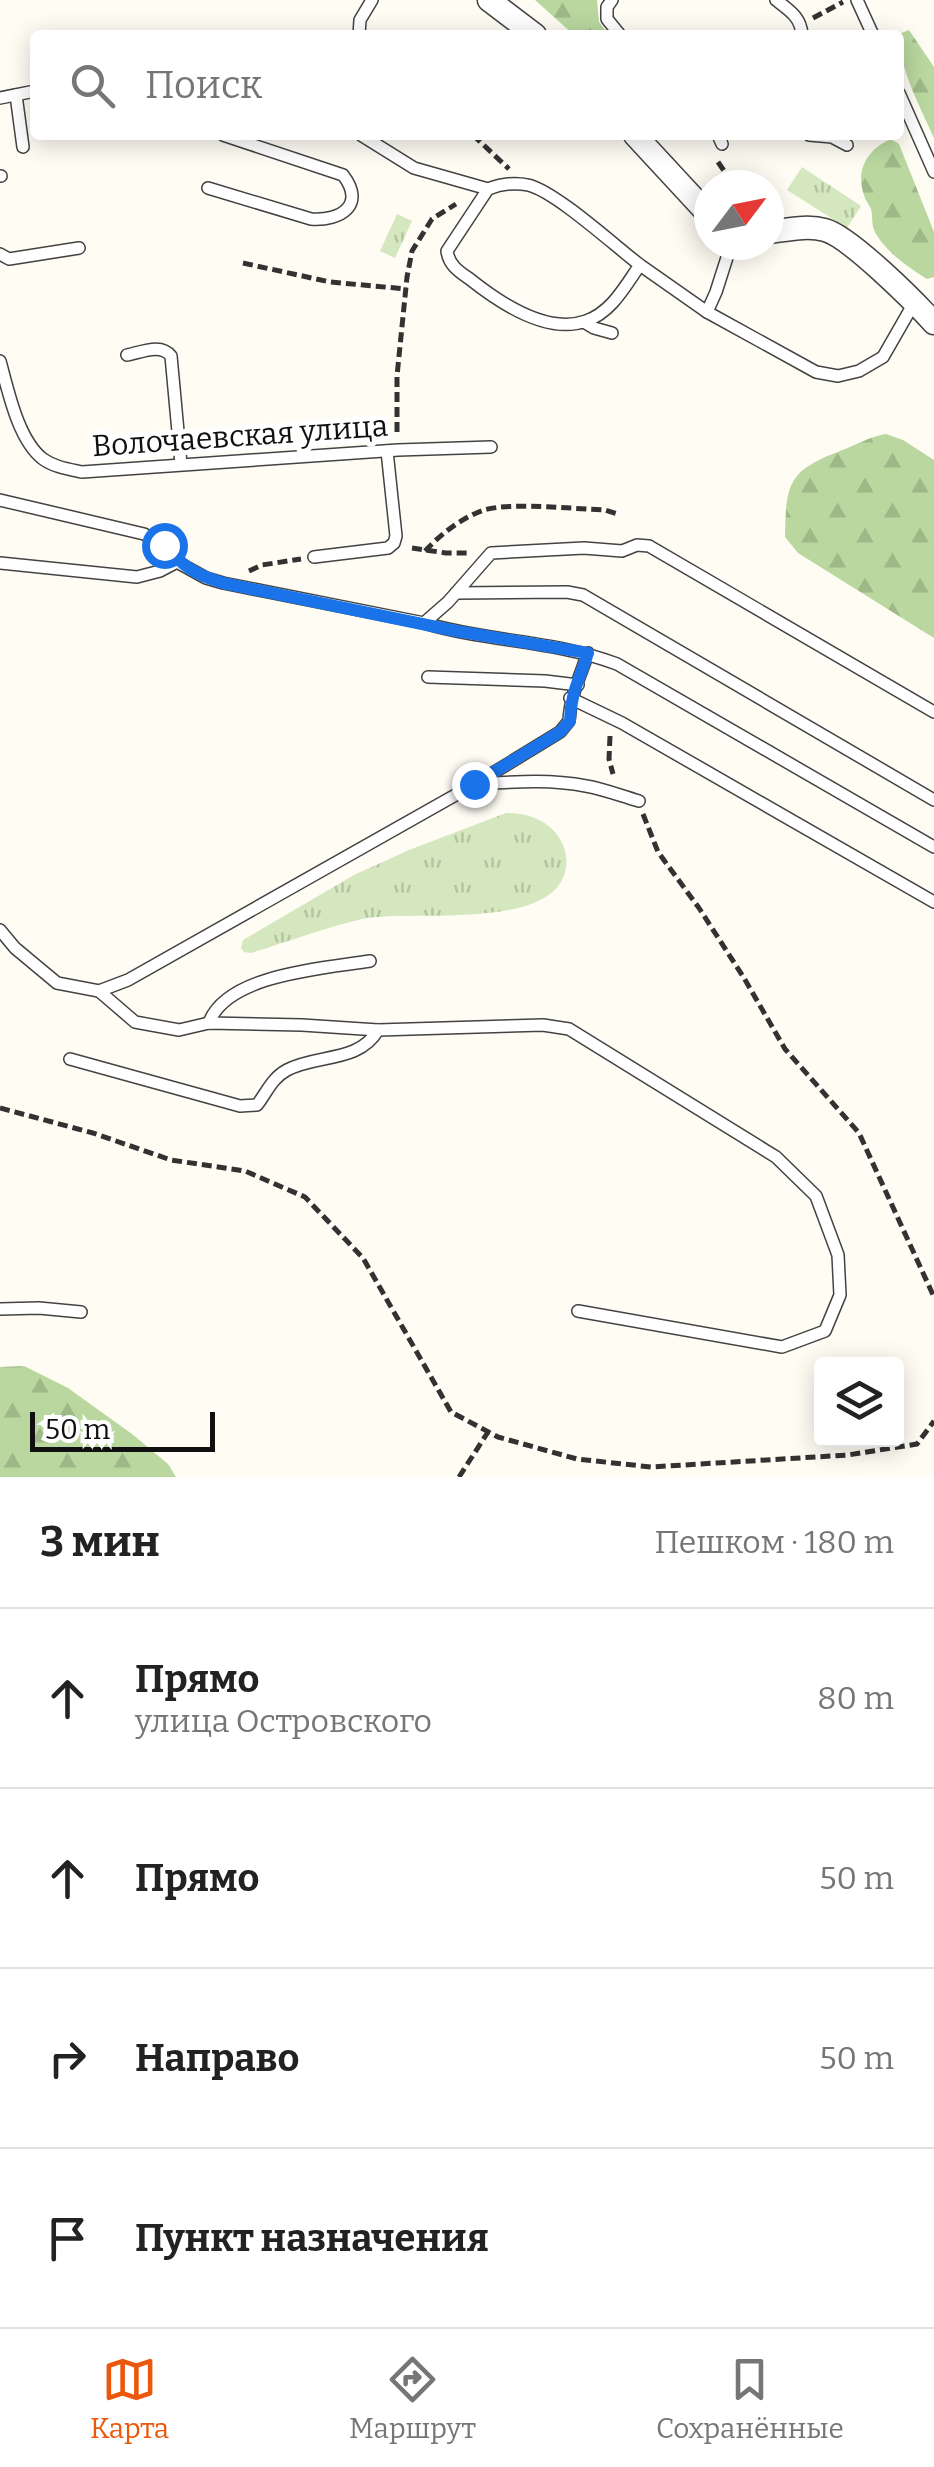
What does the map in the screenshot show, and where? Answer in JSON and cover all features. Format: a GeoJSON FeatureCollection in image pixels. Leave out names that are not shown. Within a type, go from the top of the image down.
{"type":"FeatureCollection","features":[{"type":"Feature","properties":{"kind":"street"},"geometry":{"type":"LineString","coordinates":[[489,0],[529,30]]}},
{"type":"Feature","properties":{"kind":"street"},"geometry":{"type":"LineString","coordinates":[[641,140],[694,199]]}},
{"type":"Feature","properties":{"kind":"street"},"geometry":{"type":"LineString","coordinates":[[784,230],[806,228],[840,236],[934,322]]}},
{"type":"Feature","properties":{"kind":"lane"},"geometry":{"type":"LineString","coordinates":[[359,30],[360,20],[372,0]]}},
{"type":"Feature","properties":{"kind":"lane"},"geometry":{"type":"LineString","coordinates":[[612,0],[607,7],[607,19],[616,30]]}},
{"type":"Feature","properties":{"kind":"lane"},"geometry":{"type":"LineString","coordinates":[[776,0],[792,13],[802,29]]}},
{"type":"Feature","properties":{"kind":"lane"},"geometry":{"type":"LineString","coordinates":[[856,0],[871,30]]}},
{"type":"Feature","properties":{"kind":"lane"},"geometry":{"type":"LineString","coordinates":[[0,98],[30,91]]}},
{"type":"Feature","properties":{"kind":"lane"},"geometry":{"type":"LineString","coordinates":[[16,94],[23,147]]}},
{"type":"Feature","properties":{"kind":"lane"},"geometry":{"type":"LineString","coordinates":[[904,103],[934,172]]}},
{"type":"Feature","properties":{"kind":"lane"},"geometry":{"type":"LineString","coordinates":[[208,188],[311,219],[341,216],[348,208],[353,195],[343,175],[250,140]]}},
{"type":"Feature","properties":{"kind":"lane"},"geometry":{"type":"LineString","coordinates":[[368,140],[414,168],[488,189],[525,184],[547,192],[706,312],[816,372],[838,376],[866,368],[883,357],[915,301]]}},
{"type":"Feature","properties":{"kind":"lane"},"geometry":{"type":"LineString","coordinates":[[838,140],[847,144]]}},
{"type":"Feature","properties":{"kind":"lane"},"geometry":{"type":"LineString","coordinates":[[488,189],[448,247],[446,256],[499,302],[531,318],[584,322],[609,308],[640,265]]}},
{"type":"Feature","properties":{"kind":"lane"},"geometry":{"type":"LineString","coordinates":[[0,254],[10,259],[79,248]]}},
{"type":"Feature","properties":{"kind":"lane"},"geometry":{"type":"LineString","coordinates":[[706,312],[726,260]]}},
{"type":"Feature","properties":{"kind":"lane"},"geometry":{"type":"LineString","coordinates":[[584,322],[612,333]]}},
{"type":"Feature","properties":{"kind":"lane"},"geometry":{"type":"LineString","coordinates":[[127,354],[160,349],[171,356],[181,464]]}},
{"type":"Feature","properties":{"kind":"lane","name":"Волочаевская улица"},"geometry":{"type":"LineString","coordinates":[[0,361],[15,413],[31,447],[59,468],[82,472],[490,447]]}},
{"type":"Feature","properties":{"kind":"lane"},"geometry":{"type":"LineString","coordinates":[[314,557],[388,548],[394,543],[392,451]]}},
{"type":"Feature","properties":{"kind":"lane"},"geometry":{"type":"LineString","coordinates":[[0,500],[144,534],[164,545],[178,562],[223,583],[456,631],[588,653],[617,664],[934,847]]}},
{"type":"Feature","properties":{"kind":"lane"},"geometry":{"type":"LineString","coordinates":[[424,623],[491,553],[584,548],[622,551],[649,546],[934,712]]}},
{"type":"Feature","properties":{"kind":"lane"},"geometry":{"type":"LineString","coordinates":[[0,563],[136,576],[178,562]]}},
{"type":"Feature","properties":{"kind":"lane"},"geometry":{"type":"LineString","coordinates":[[456,592],[584,595],[934,800]]}},
{"type":"Feature","properties":{"kind":"lane"},"geometry":{"type":"LineString","coordinates":[[99,992],[128,980],[560,732],[570,721],[570,698],[588,653]]}},
{"type":"Feature","properties":{"kind":"lane"},"geometry":{"type":"LineString","coordinates":[[428,676],[578,685]]}},
{"type":"Feature","properties":{"kind":"lane"},"geometry":{"type":"LineString","coordinates":[[570,698],[934,902]]}},
{"type":"Feature","properties":{"kind":"lane"},"geometry":{"type":"LineString","coordinates":[[474,784],[557,782],[608,791],[636,801]]}},
{"type":"Feature","properties":{"kind":"lane"},"geometry":{"type":"LineString","coordinates":[[0,930],[15,948],[58,983],[99,992],[136,1022],[178,1030],[210,1023],[378,1030],[544,1026],[569,1029],[776,1157],[816,1196],[838,1255],[840,1295],[825,1331],[782,1347],[578,1311]]}},
{"type":"Feature","properties":{"kind":"lane"},"geometry":{"type":"LineString","coordinates":[[210,1023],[218,1009],[250,985],[274,977],[370,962]]}},
{"type":"Feature","properties":{"kind":"lane"},"geometry":{"type":"LineString","coordinates":[[70,1059],[248,1106],[257,1105],[283,1072],[348,1053],[373,1039],[378,1030]]}},
{"type":"Feature","properties":{"kind":"lane"},"geometry":{"type":"LineString","coordinates":[[0,1308],[82,1312]]}},
{"type":"Feature","properties":{"kind":"path"},"geometry":{"type":"LineString","coordinates":[[802,29],[848,0]]}},
{"type":"Feature","properties":{"kind":"path"},"geometry":{"type":"LineString","coordinates":[[478,140],[525,184]]}},
{"type":"Feature","properties":{"kind":"path"},"geometry":{"type":"LineString","coordinates":[[392,451],[412,250],[427,225],[446,208],[488,189]]}},
{"type":"Feature","properties":{"kind":"path"},"geometry":{"type":"LineString","coordinates":[[243,263],[330,282],[406,288]]}},
{"type":"Feature","properties":{"kind":"path"},"geometry":{"type":"LineString","coordinates":[[425,550],[454,526],[487,509],[605,510],[618,514]]}},
{"type":"Feature","properties":{"kind":"path"},"geometry":{"type":"LineString","coordinates":[[394,543],[446,553],[491,553]]}},
{"type":"Feature","properties":{"kind":"path"},"geometry":{"type":"LineString","coordinates":[[223,583],[262,565],[314,557]]}},
{"type":"Feature","properties":{"kind":"path"},"geometry":{"type":"LineString","coordinates":[[611,718],[611,769],[636,801],[658,852],[708,922],[786,1049],[859,1133],[934,1296]]}},
{"type":"Feature","properties":{"kind":"path"},"geometry":{"type":"LineString","coordinates":[[0,1108],[172,1160],[245,1171],[306,1197],[364,1258],[451,1412],[498,1437],[577,1459],[651,1467],[848,1454],[918,1444],[934,1420]]}},
{"type":"Feature","properties":{"kind":"path"},"geometry":{"type":"LineString","coordinates":[[459,1477],[488,1432]]}},
{"type":"Feature","properties":{"kind":"green space"},"geometry":{"type":"Polygon","coordinates":[[[535,0],[597,0],[599,22],[605,30],[568,30],[535,0]]]}},
{"type":"Feature","properties":{"kind":"green space"},"geometry":{"type":"Polygon","coordinates":[[[909,30],[934,67],[934,138],[904,64],[904,32],[909,30]]]}},
{"type":"Feature","properties":{"kind":"green space"},"geometry":{"type":"Polygon","coordinates":[[[889,140],[899,144],[934,232],[934,277],[927,279],[898,258],[874,229],[861,177],[876,148],[889,140]]]}},
{"type":"Feature","properties":{"kind":"green space"},"geometry":{"type":"Polygon","coordinates":[[[802,167],[861,206],[847,228],[787,190],[802,167]]]}},
{"type":"Feature","properties":{"kind":"green space"},"geometry":{"type":"Polygon","coordinates":[[[397,214],[412,221],[395,258],[380,251],[397,214]]]}},
{"type":"Feature","properties":{"kind":"green space"},"geometry":{"type":"Polygon","coordinates":[[[886,434],[934,460],[934,638],[798,553],[785,537],[789,491],[800,473],[823,458],[886,434]]]}},
{"type":"Feature","properties":{"kind":"green space"},"geometry":{"type":"Polygon","coordinates":[[[506,813],[526,815],[545,823],[564,848],[566,867],[557,888],[537,902],[478,914],[362,919],[251,953],[241,948],[243,940],[354,875],[506,813]]]}},
{"type":"Feature","properties":{"kind":"green space"},"geometry":{"type":"Polygon","coordinates":[[[24,1366],[68,1388],[132,1434],[168,1464],[176,1477],[0,1477],[0,1367],[24,1366]]]}},
{"type":"Feature","properties":{"kind":"route"},"geometry":{"type":"LineString","coordinates":[[164,545],[178,562],[223,583],[456,631],[588,653],[570,698],[570,721],[560,732],[474,784]]}}]}
